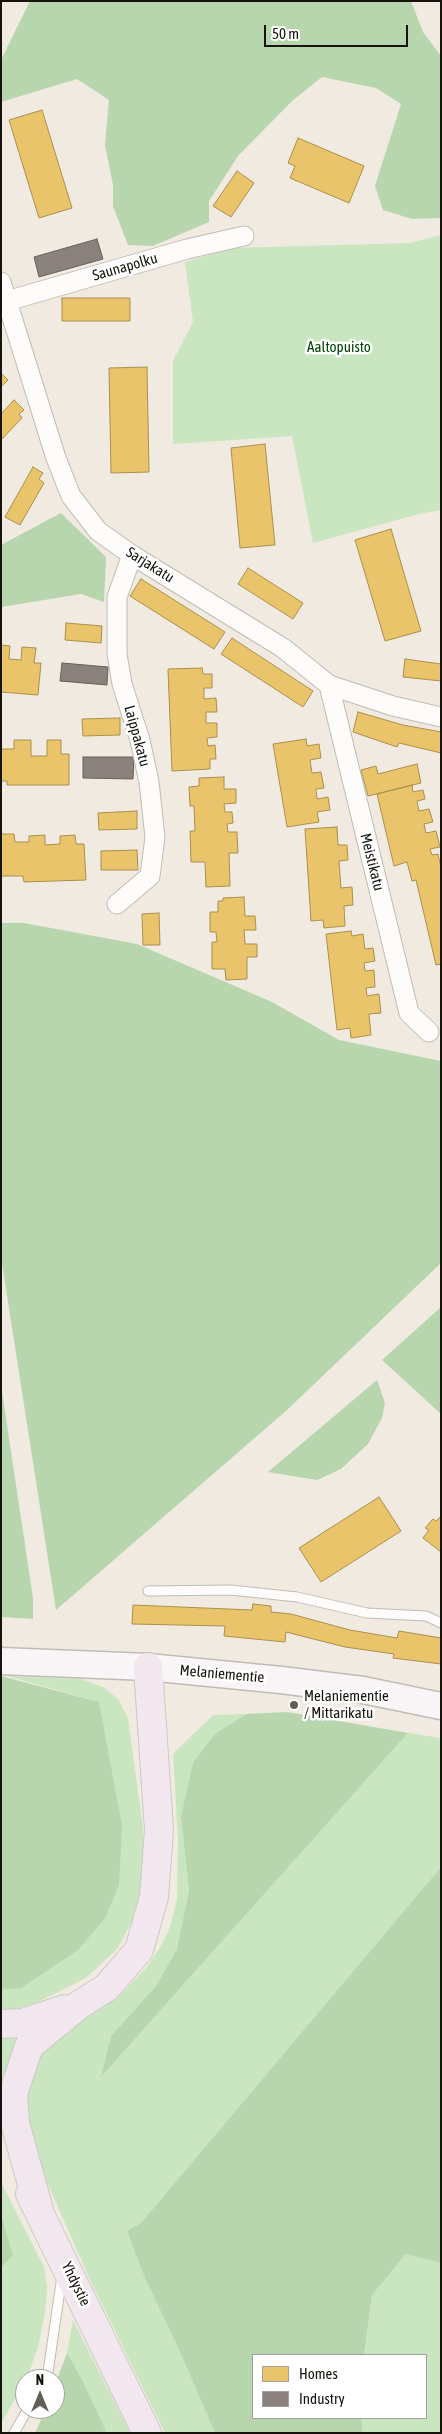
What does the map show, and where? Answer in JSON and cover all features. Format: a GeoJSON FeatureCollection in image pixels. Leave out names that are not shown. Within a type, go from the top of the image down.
{"type":"FeatureCollection","features":[{"type":"Feature","properties":{"kind":"highway"},"geometry":{"type":"LineString","coordinates":[[39,2210],[15,2124],[13,2094],[29,2046],[78,2005],[107,1987],[139,1950],[154,1897],[159,1830],[148,1667]]}},
{"type":"Feature","properties":{"kind":"highway"},"geometry":{"type":"LineString","coordinates":[[1,2024],[22,2023],[78,2005]]}},
{"type":"Feature","properties":{"kind":"highway","name":"Yhdystie"},"geometry":{"type":"LineString","coordinates":[[1,2136],[65,2261],[147,2433]]}},
{"type":"Feature","properties":{"kind":"main road","name":"Melaniementie"},"geometry":{"type":"LineString","coordinates":[[1,1661],[148,1667],[363,1690],[441,1706]]}},
{"type":"Feature","properties":{"kind":"street","name":"Saunapolku"},"geometry":{"type":"LineString","coordinates":[[7,301],[187,249],[244,236]]}},
{"type":"Feature","properties":{"kind":"street","name":"Sarjakatu"},"geometry":{"type":"LineString","coordinates":[[1,282],[56,458],[71,496],[98,531],[132,555],[283,648],[329,685],[394,706],[441,717]]}},
{"type":"Feature","properties":{"kind":"street","name":"Laippakatu"},"geometry":{"type":"LineString","coordinates":[[117,904],[150,876],[155,837],[149,782],[140,740],[122,684],[117,654],[117,597],[132,555]]}},
{"type":"Feature","properties":{"kind":"street","name":"Meistikatu"},"geometry":{"type":"LineString","coordinates":[[329,685],[410,1013],[428,1032]]}},
{"type":"Feature","properties":{"kind":"lane"},"geometry":{"type":"LineString","coordinates":[[148,1591],[231,1590],[288,1596],[367,1613],[426,1616],[441,1623]]}},
{"type":"Feature","properties":{"kind":"lane"},"geometry":{"type":"LineString","coordinates":[[49,2369],[65,2261]]}},
{"type":"Feature","properties":{"kind":"lane"},"geometry":{"type":"LineString","coordinates":[[14,2433],[22,2419]]}},
{"type":"Feature","properties":{"kind":"green space"},"geometry":{"type":"Polygon","coordinates":[[[30,1],[411,1],[423,32],[441,56],[441,218],[412,219],[383,210],[375,186],[401,104],[376,88],[322,77],[292,101],[238,156],[209,201],[209,222],[153,246],[128,245],[113,206],[113,185],[105,145],[109,100],[77,79],[1,102],[1,60],[30,1]]]}},
{"type":"Feature","properties":{"kind":"green space","name":"Aaltopuisto"},"geometry":{"type":"Polygon","coordinates":[[[441,235],[441,510],[419,514],[313,543],[292,436],[173,444],[173,361],[193,322],[185,262],[233,248],[410,243],[441,235]]]}},
{"type":"Feature","properties":{"kind":"green space"},"geometry":{"type":"Polygon","coordinates":[[[61,513],[106,557],[104,602],[81,594],[1,607],[1,545],[61,513]]]}},
{"type":"Feature","properties":{"kind":"green space"},"geometry":{"type":"Polygon","coordinates":[[[1,923],[24,923],[137,944],[272,1002],[339,1040],[441,1061],[441,1263],[287,1410],[56,1610],[1,1257],[1,923]]]}},
{"type":"Feature","properties":{"kind":"green space"},"geometry":{"type":"Polygon","coordinates":[[[441,1307],[441,1414],[382,1360],[441,1307]]]}},
{"type":"Feature","properties":{"kind":"green space"},"geometry":{"type":"Polygon","coordinates":[[[377,1380],[385,1403],[382,1418],[368,1444],[341,1469],[317,1480],[268,1472],[377,1380]]]}},
{"type":"Feature","properties":{"kind":"green space"},"geometry":{"type":"Polygon","coordinates":[[[1,1385],[33,1598],[33,1619],[1,1617],[1,1385]]]}},
{"type":"Feature","properties":{"kind":"green space"},"geometry":{"type":"Polygon","coordinates":[[[1,1676],[99,1702],[122,1826],[119,1885],[105,1918],[78,1950],[21,1988],[1,1990],[1,1676]]]}},
{"type":"Feature","properties":{"kind":"green space"},"geometry":{"type":"Polygon","coordinates":[[[7,1676],[81,1679],[103,1687],[118,1699],[128,1718],[143,1828],[144,1872],[140,1906],[118,1948],[86,1978],[38,2002],[1,2013],[1,1990],[21,1988],[99,1702],[7,1676]]]}},
{"type":"Feature","properties":{"kind":"green space"},"geometry":{"type":"Polygon","coordinates":[[[287,1712],[408,1733],[101,2077],[111,2036],[156,1986],[177,1949],[189,1890],[181,1817],[193,1763],[215,1734],[246,1714],[287,1712]]]}},
{"type":"Feature","properties":{"kind":"green space"},"geometry":{"type":"Polygon","coordinates":[[[246,1714],[215,1734],[181,1817],[189,1890],[177,1949],[156,1986],[111,2036],[102,2076],[408,1733],[441,1738],[441,1867],[141,2223],[127,2231],[145,2278],[181,2354],[215,2433],[165,2433],[92,2284],[30,2144],[26,2086],[42,2052],[52,2039],[119,1996],[146,1968],[161,1946],[170,1927],[177,1899],[178,1840],[173,1754],[213,1715],[246,1714]]]}},
{"type":"Feature","properties":{"kind":"green space"},"geometry":{"type":"Polygon","coordinates":[[[441,1867],[441,2263],[406,2254],[372,2295],[364,2354],[252,2354],[252,2419],[361,2419],[363,2433],[215,2433],[181,2354],[145,2278],[127,2231],[141,2223],[441,1867]]]}},
{"type":"Feature","properties":{"kind":"green space"},"geometry":{"type":"Polygon","coordinates":[[[37,2025],[1,2102],[1,2031],[37,2025]]]}},
{"type":"Feature","properties":{"kind":"green space"},"geometry":{"type":"Polygon","coordinates":[[[1,2182],[44,2267],[47,2287],[45,2313],[38,2347],[30,2369],[15,2369],[15,2399],[1,2424],[1,2268],[13,2255],[1,2214],[1,2182]]]}},
{"type":"Feature","properties":{"kind":"green space"},"geometry":{"type":"Polygon","coordinates":[[[1,2214],[13,2255],[1,2268],[1,2214]]]}},
{"type":"Feature","properties":{"kind":"green space"},"geometry":{"type":"Polygon","coordinates":[[[406,2254],[441,2263],[441,2433],[363,2433],[361,2419],[427,2419],[427,2354],[364,2354],[372,2295],[406,2254]]]}},
{"type":"Feature","properties":{"kind":"green space"},"geometry":{"type":"Polygon","coordinates":[[[73,2320],[130,2433],[107,2433],[67,2353],[73,2320]]]}},
{"type":"Feature","properties":{"kind":"green space"},"geometry":{"type":"Polygon","coordinates":[[[67,2353],[107,2433],[35,2433],[41,2419],[65,2419],[65,2369],[61,2369],[67,2353]]]}},
{"type":"Feature","properties":{"kind":"building: Homes"},"geometry":{"type":"Polygon","coordinates":[[[42,110],[72,208],[39,218],[9,120],[42,110]]]}},
{"type":"Feature","properties":{"kind":"building: Homes"},"geometry":{"type":"Polygon","coordinates":[[[298,138],[364,166],[349,203],[290,178],[295,166],[288,163],[298,138]]]}},
{"type":"Feature","properties":{"kind":"building: Homes"},"geometry":{"type":"Polygon","coordinates":[[[237,171],[254,183],[231,217],[213,206],[237,171]]]}},
{"type":"Feature","properties":{"kind":"building: Homes"},"geometry":{"type":"Polygon","coordinates":[[[62,298],[130,298],[130,321],[62,321],[62,298]]]}},
{"type":"Feature","properties":{"kind":"building: Homes"},"geometry":{"type":"Polygon","coordinates":[[[147,367],[149,472],[111,473],[109,368],[147,367]]]}},
{"type":"Feature","properties":{"kind":"building: Homes"},"geometry":{"type":"Polygon","coordinates":[[[1,373],[8,380],[1,387],[1,373]]]}},
{"type":"Feature","properties":{"kind":"building: Homes"},"geometry":{"type":"Polygon","coordinates":[[[14,400],[24,410],[19,414],[22,418],[1,440],[1,414],[14,400]]]}},
{"type":"Feature","properties":{"kind":"building: Homes"},"geometry":{"type":"Polygon","coordinates":[[[265,444],[275,545],[240,548],[231,448],[265,444]]]}},
{"type":"Feature","properties":{"kind":"building: Homes"},"geometry":{"type":"Polygon","coordinates":[[[33,467],[43,473],[39,479],[44,483],[20,525],[5,517],[33,467]]]}},
{"type":"Feature","properties":{"kind":"building: Homes"},"geometry":{"type":"Polygon","coordinates":[[[391,529],[421,631],[385,641],[355,540],[391,529]]]}},
{"type":"Feature","properties":{"kind":"building: Homes"},"geometry":{"type":"Polygon","coordinates":[[[248,568],[303,603],[293,619],[238,584],[248,568]]]}},
{"type":"Feature","properties":{"kind":"building: Homes"},"geometry":{"type":"Polygon","coordinates":[[[141,579],[225,632],[214,649],[130,596],[141,579]]]}},
{"type":"Feature","properties":{"kind":"building: Homes"},"geometry":{"type":"Polygon","coordinates":[[[66,623],[102,626],[101,643],[65,640],[66,623]]]}},
{"type":"Feature","properties":{"kind":"building: Homes"},"geometry":{"type":"Polygon","coordinates":[[[232,638],[313,691],[303,707],[221,654],[232,638]]]}},
{"type":"Feature","properties":{"kind":"building: Homes"},"geometry":{"type":"Polygon","coordinates":[[[1,645],[10,646],[9,659],[21,660],[22,647],[36,648],[34,663],[41,663],[38,695],[1,692],[1,645]]]}},
{"type":"Feature","properties":{"kind":"building: Homes"},"geometry":{"type":"Polygon","coordinates":[[[405,659],[441,664],[441,681],[403,677],[405,659]]]}},
{"type":"Feature","properties":{"kind":"building: Homes"},"geometry":{"type":"Polygon","coordinates":[[[202,668],[203,674],[212,674],[212,688],[204,688],[204,699],[216,698],[217,712],[206,712],[206,723],[217,723],[217,737],[207,738],[208,746],[215,745],[216,759],[210,759],[210,769],[172,771],[168,669],[202,668]]]}},
{"type":"Feature","properties":{"kind":"building: Homes"},"geometry":{"type":"Polygon","coordinates":[[[358,712],[403,725],[441,732],[441,753],[399,743],[397,747],[353,732],[358,712]]]}},
{"type":"Feature","properties":{"kind":"building: Homes"},"geometry":{"type":"Polygon","coordinates":[[[120,718],[120,735],[83,736],[82,719],[120,718]]]}},
{"type":"Feature","properties":{"kind":"building: Homes"},"geometry":{"type":"Polygon","coordinates":[[[306,739],[307,746],[319,744],[321,758],[310,760],[312,773],[321,772],[324,788],[316,789],[317,799],[328,797],[330,810],[317,812],[319,822],[287,827],[273,744],[306,739]]]}},
{"type":"Feature","properties":{"kind":"building: Homes"},"geometry":{"type":"Polygon","coordinates":[[[14,740],[31,740],[31,756],[47,756],[47,740],[61,740],[61,754],[69,754],[69,785],[7,785],[7,781],[1,781],[1,749],[14,749],[14,740]]]}},
{"type":"Feature","properties":{"kind":"building: Homes"},"geometry":{"type":"Polygon","coordinates":[[[417,764],[421,783],[368,796],[361,770],[376,766],[378,774],[417,764]]]}},
{"type":"Feature","properties":{"kind":"building: Homes"},"geometry":{"type":"Polygon","coordinates":[[[224,777],[224,789],[236,789],[236,803],[224,804],[225,812],[232,812],[233,823],[227,824],[228,832],[237,832],[238,853],[229,853],[230,886],[206,887],[205,862],[191,862],[190,831],[195,831],[194,806],[190,806],[189,787],[199,786],[199,778],[224,777]]]}},
{"type":"Feature","properties":{"kind":"building: Homes"},"geometry":{"type":"Polygon","coordinates":[[[412,785],[413,792],[423,790],[425,799],[417,801],[419,811],[429,809],[433,822],[424,824],[426,833],[436,831],[440,847],[430,849],[432,855],[438,854],[441,868],[441,964],[436,965],[416,880],[412,881],[407,862],[394,866],[377,794],[412,785]]]}},
{"type":"Feature","properties":{"kind":"building: Homes"},"geometry":{"type":"Polygon","coordinates":[[[137,811],[137,829],[99,830],[98,813],[137,811]]]}},
{"type":"Feature","properties":{"kind":"building: Homes"},"geometry":{"type":"Polygon","coordinates":[[[337,827],[338,845],[347,845],[348,860],[339,861],[341,888],[352,887],[353,905],[344,906],[345,926],[324,928],[323,920],[311,921],[305,829],[337,827]]]}},
{"type":"Feature","properties":{"kind":"building: Homes"},"geometry":{"type":"Polygon","coordinates":[[[1,834],[14,834],[15,842],[29,842],[29,836],[45,835],[45,845],[60,844],[60,836],[75,835],[76,844],[84,844],[86,880],[24,882],[23,876],[1,876],[1,834]]]}},
{"type":"Feature","properties":{"kind":"building: Homes"},"geometry":{"type":"Polygon","coordinates":[[[137,850],[138,870],[101,870],[101,851],[137,850]]]}},
{"type":"Feature","properties":{"kind":"building: Homes"},"geometry":{"type":"Polygon","coordinates":[[[244,897],[245,916],[255,916],[256,930],[244,930],[245,944],[257,944],[257,957],[247,957],[247,979],[226,980],[225,969],[212,969],[212,942],[217,942],[216,932],[210,932],[210,912],[218,912],[218,901],[223,901],[223,898],[244,897]]]}},
{"type":"Feature","properties":{"kind":"building: Homes"},"geometry":{"type":"Polygon","coordinates":[[[159,913],[160,945],[143,945],[142,914],[159,913]]]}},
{"type":"Feature","properties":{"kind":"building: Homes"},"geometry":{"type":"Polygon","coordinates":[[[351,931],[352,936],[363,934],[365,949],[373,948],[375,961],[364,963],[365,971],[374,970],[375,987],[366,988],[367,996],[379,994],[381,1013],[369,1014],[371,1035],[351,1038],[350,1028],[337,1030],[326,934],[351,931]]]}},
{"type":"Feature","properties":{"kind":"building: Homes"},"geometry":{"type":"Polygon","coordinates":[[[379,1497],[401,1531],[321,1582],[299,1548],[379,1497]]]}},
{"type":"Feature","properties":{"kind":"building: Homes"},"geometry":{"type":"Polygon","coordinates":[[[441,1516],[441,1552],[423,1538],[429,1530],[425,1528],[433,1519],[436,1521],[441,1516]]]}},
{"type":"Feature","properties":{"kind":"building: Homes"},"geometry":{"type":"Polygon","coordinates":[[[253,1604],[271,1606],[271,1612],[291,1614],[350,1630],[397,1638],[399,1631],[441,1638],[441,1664],[393,1658],[394,1654],[345,1647],[286,1632],[285,1642],[224,1636],[225,1626],[132,1624],[133,1605],[252,1610],[253,1604]]]}},
{"type":"Feature","properties":{"kind":"building: Industry"},"geometry":{"type":"Polygon","coordinates":[[[97,239],[103,259],[39,277],[34,257],[97,239]]]}},
{"type":"Feature","properties":{"kind":"building: Industry"},"geometry":{"type":"Polygon","coordinates":[[[62,663],[108,667],[107,685],[60,681],[62,663]]]}},
{"type":"Feature","properties":{"kind":"building: Industry"},"geometry":{"type":"Polygon","coordinates":[[[83,757],[134,757],[133,779],[83,778],[83,757]]]}},
{"type":"Feature","properties":{"kind":"place","name":"Melaniementie / Mittarikatu"},"geometry":{"type":"Point","coordinates":[294,1705]}}]}
